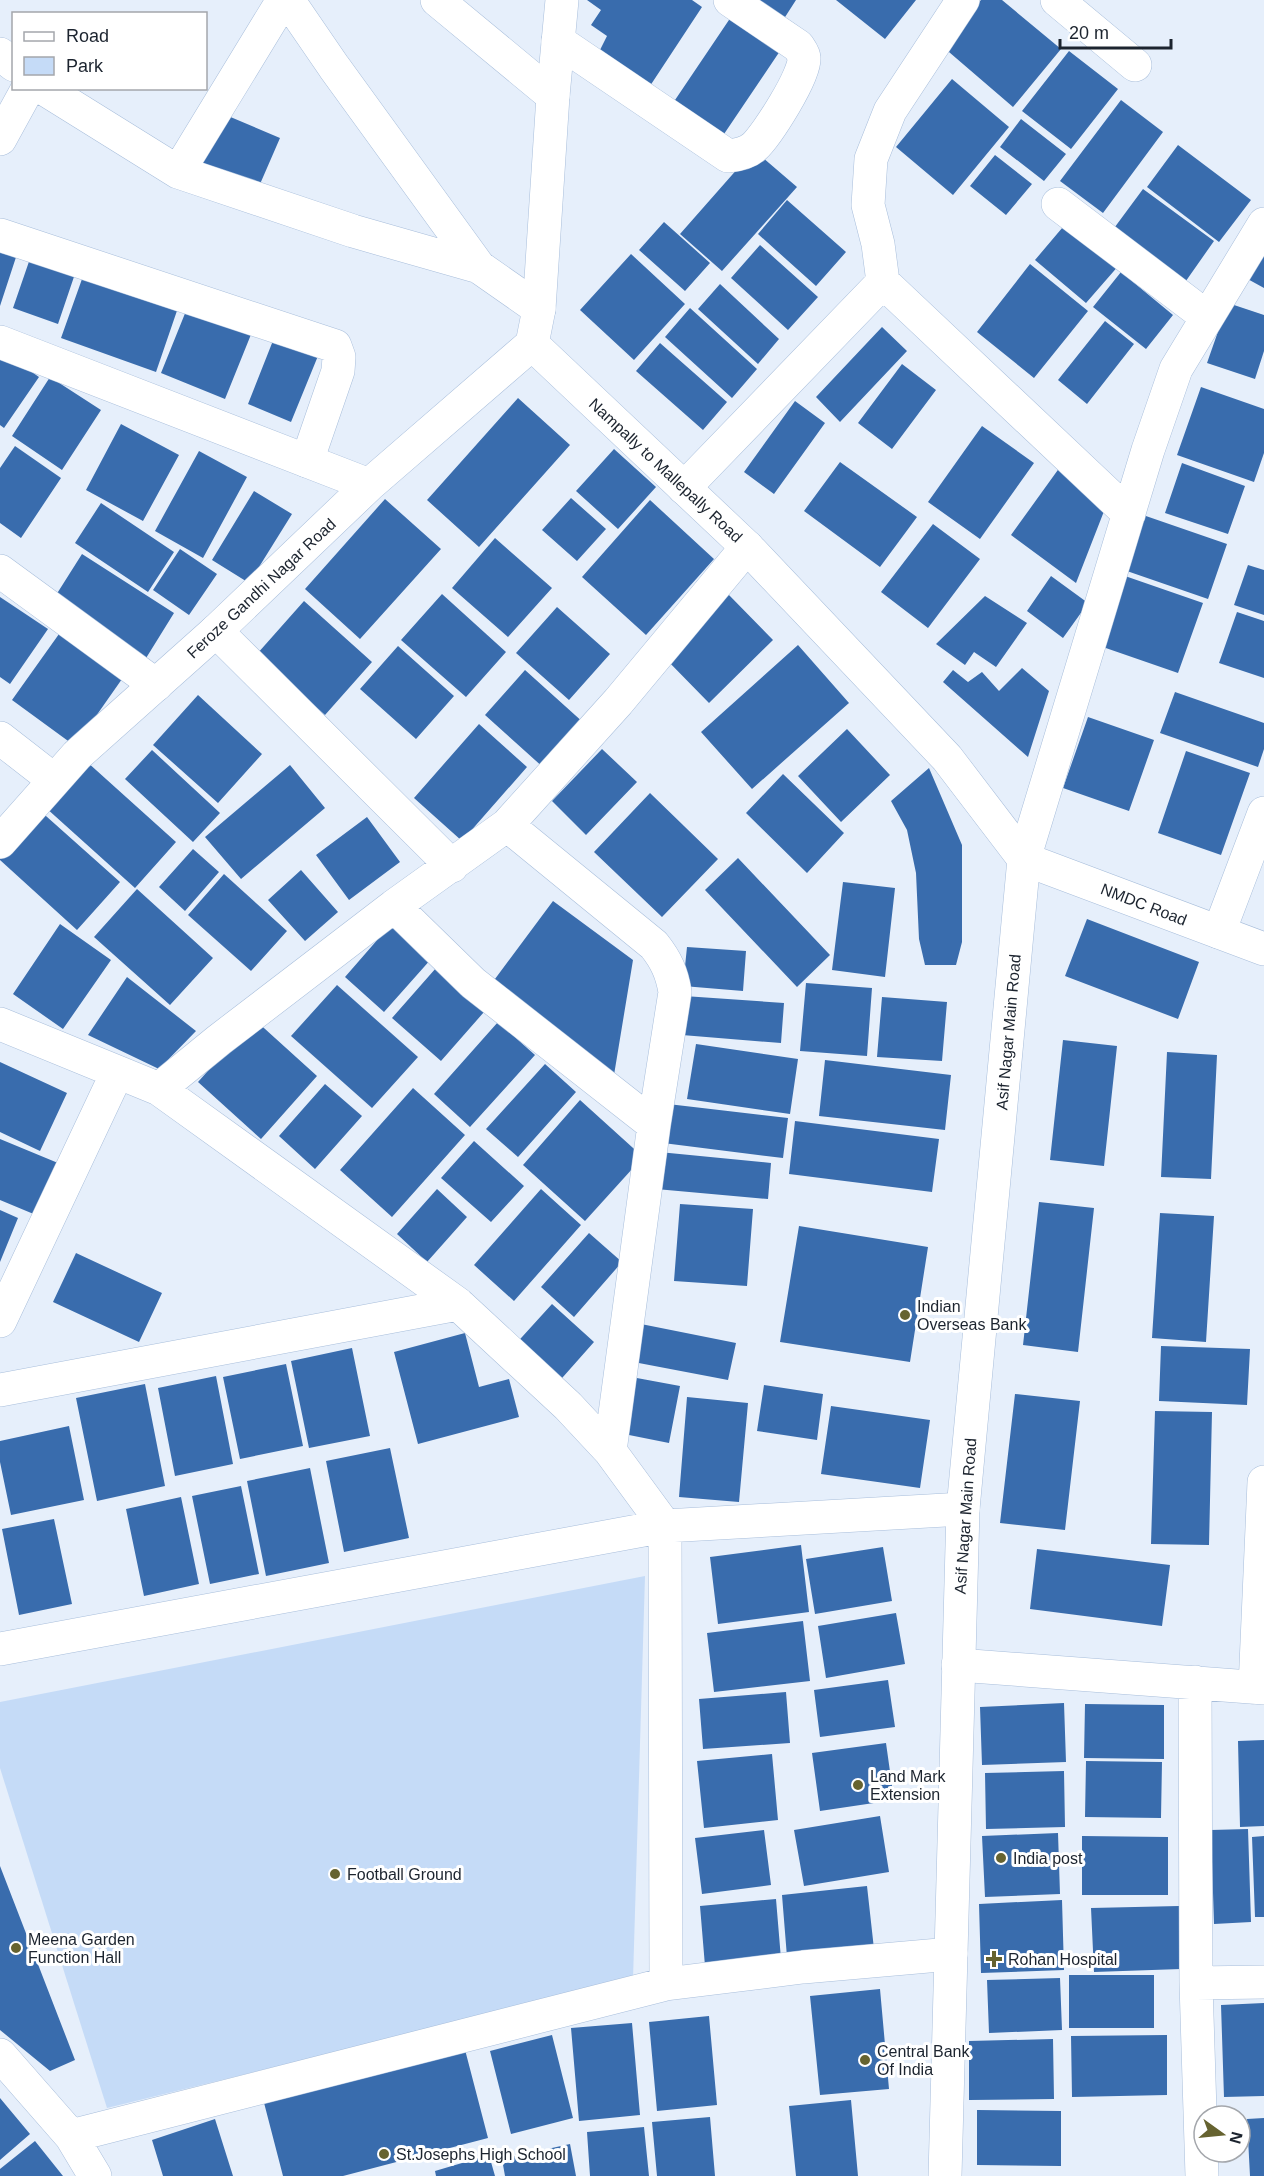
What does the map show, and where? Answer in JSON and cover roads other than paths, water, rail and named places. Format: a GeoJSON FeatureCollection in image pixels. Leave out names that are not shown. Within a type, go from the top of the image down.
{"type":"FeatureCollection","features":[{"type":"Feature","properties":{"kind":"street"},"geometry":{"type":"LineString","coordinates":[[178,172],[283,0]]}},
{"type":"Feature","properties":{"kind":"street"},"geometry":{"type":"LineString","coordinates":[[288,0],[479,267]]}},
{"type":"Feature","properties":{"kind":"street"},"geometry":{"type":"LineString","coordinates":[[437,0],[553,96]]}},
{"type":"Feature","properties":{"kind":"street"},"geometry":{"type":"LineString","coordinates":[[531,344],[539,309],[553,96],[562,0]]}},
{"type":"Feature","properties":{"kind":"street"},"geometry":{"type":"LineString","coordinates":[[558,41],[728,156],[742,154],[755,146],[785,104],[802,69],[804,57],[798,46],[730,0]]}},
{"type":"Feature","properties":{"kind":"street"},"geometry":{"type":"LineString","coordinates":[[963,0],[890,111],[871,159],[868,205],[878,244],[883,282],[1129,514]]}},
{"type":"Feature","properties":{"kind":"street"},"geometry":{"type":"LineString","coordinates":[[1057,0],[1135,65]]}},
{"type":"Feature","properties":{"kind":"street"},"geometry":{"type":"LineString","coordinates":[[0,54],[12,64]]}},
{"type":"Feature","properties":{"kind":"street"},"geometry":{"type":"LineString","coordinates":[[0,139],[27,90]]}},
{"type":"Feature","properties":{"kind":"street"},"geometry":{"type":"LineString","coordinates":[[46,90],[178,172],[353,231],[479,267],[539,309]]}},
{"type":"Feature","properties":{"kind":"street"},"geometry":{"type":"LineString","coordinates":[[1058,204],[1208,317]]}},
{"type":"Feature","properties":{"kind":"street","name":"Asif Nagar Main Road"},"geometry":{"type":"LineString","coordinates":[[945,2176],[963,1509],[1024,859],[1148,450],[1176,369],[1263,224]]}},
{"type":"Feature","properties":{"kind":"street"},"geometry":{"type":"LineString","coordinates":[[0,235],[335,346],[339,357],[338,371],[307,461]]}},
{"type":"Feature","properties":{"kind":"street"},"geometry":{"type":"LineString","coordinates":[[684,488],[883,282]]}},
{"type":"Feature","properties":{"kind":"street"},"geometry":{"type":"LineString","coordinates":[[0,342],[369,485]]}},
{"type":"Feature","properties":{"kind":"street","name":"Nampally to Mallepally Road"},"geometry":{"type":"LineString","coordinates":[[531,344],[747,547],[947,758],[1024,859]]}},
{"type":"Feature","properties":{"kind":"street","name":"Feroze Gandhi Nagar Road"},"geometry":{"type":"LineString","coordinates":[[0,842],[77,754],[216,631],[369,485],[531,344]]}},
{"type":"Feature","properties":{"kind":"street"},"geometry":{"type":"LineString","coordinates":[[159,1089],[394,906],[507,825],[618,702],[747,547]]}},
{"type":"Feature","properties":{"kind":"street"},"geometry":{"type":"LineString","coordinates":[[0,571],[156,685]]}},
{"type":"Feature","properties":{"kind":"street"},"geometry":{"type":"LineString","coordinates":[[216,631],[452,866]]}},
{"type":"Feature","properties":{"kind":"street"},"geometry":{"type":"LineString","coordinates":[[0,738],[54,780]]}},
{"type":"Feature","properties":{"kind":"street"},"geometry":{"type":"LineString","coordinates":[[1219,932],[1264,813]]}},
{"type":"Feature","properties":{"kind":"street"},"geometry":{"type":"LineString","coordinates":[[507,825],[654,945],[667,960],[675,992],[654,1125],[610,1451]]}},
{"type":"Feature","properties":{"kind":"street","name":"NMDC Road"},"geometry":{"type":"LineString","coordinates":[[1024,859],[1264,949]]}},
{"type":"Feature","properties":{"kind":"street"},"geometry":{"type":"LineString","coordinates":[[394,906],[473,983],[654,1125]]}},
{"type":"Feature","properties":{"kind":"street"},"geometry":{"type":"LineString","coordinates":[[0,1024],[159,1089],[458,1304],[568,1406],[610,1451],[665,1526],[666,1984]]}},
{"type":"Feature","properties":{"kind":"street"},"geometry":{"type":"LineString","coordinates":[[0,1321],[117,1073]]}},
{"type":"Feature","properties":{"kind":"street"},"geometry":{"type":"LineString","coordinates":[[0,1390],[458,1304]]}},
{"type":"Feature","properties":{"kind":"street"},"geometry":{"type":"LineString","coordinates":[[958,1665],[1259,1688],[1264,1482]]}},
{"type":"Feature","properties":{"kind":"street"},"geometry":{"type":"LineString","coordinates":[[0,1649],[665,1526],[963,1509]]}},
{"type":"Feature","properties":{"kind":"street"},"geometry":{"type":"LineString","coordinates":[[1195,1682],[1196,1983],[1202,2176]]}},
{"type":"Feature","properties":{"kind":"street"},"geometry":{"type":"LineString","coordinates":[[71,2136],[666,1984],[803,1967],[951,1954]]}},
{"type":"Feature","properties":{"kind":"street"},"geometry":{"type":"LineString","coordinates":[[1196,1983],[1264,1982]]}},
{"type":"Feature","properties":{"kind":"street"},"geometry":{"type":"LineString","coordinates":[[0,2055],[71,2136],[95,2176]]}},
{"type":"Feature","properties":{"kind":"place","name":"Indian Overseas Bank"},"geometry":{"type":"Point","coordinates":[905,1315]}},
{"type":"Feature","properties":{"kind":"place","name":"Land Mark Extension"},"geometry":{"type":"Point","coordinates":[858,1785]}},
{"type":"Feature","properties":{"kind":"place","name":"India post"},"geometry":{"type":"Point","coordinates":[1001,1858]}},
{"type":"Feature","properties":{"kind":"place","name":"Football Ground"},"geometry":{"type":"Point","coordinates":[335,1874]}},
{"type":"Feature","properties":{"kind":"place","name":"Meena Garden Function Hall"},"geometry":{"type":"Point","coordinates":[16,1948]}},
{"type":"Feature","properties":{"kind":"place","name":"Rohan Hospital"},"geometry":{"type":"Point","coordinates":[994,1959]}},
{"type":"Feature","properties":{"kind":"place","name":"Central Bank Of India"},"geometry":{"type":"Point","coordinates":[865,2060]}},
{"type":"Feature","properties":{"kind":"place","name":"St.Josephs High School"},"geometry":{"type":"Point","coordinates":[384,2154]}}]}
